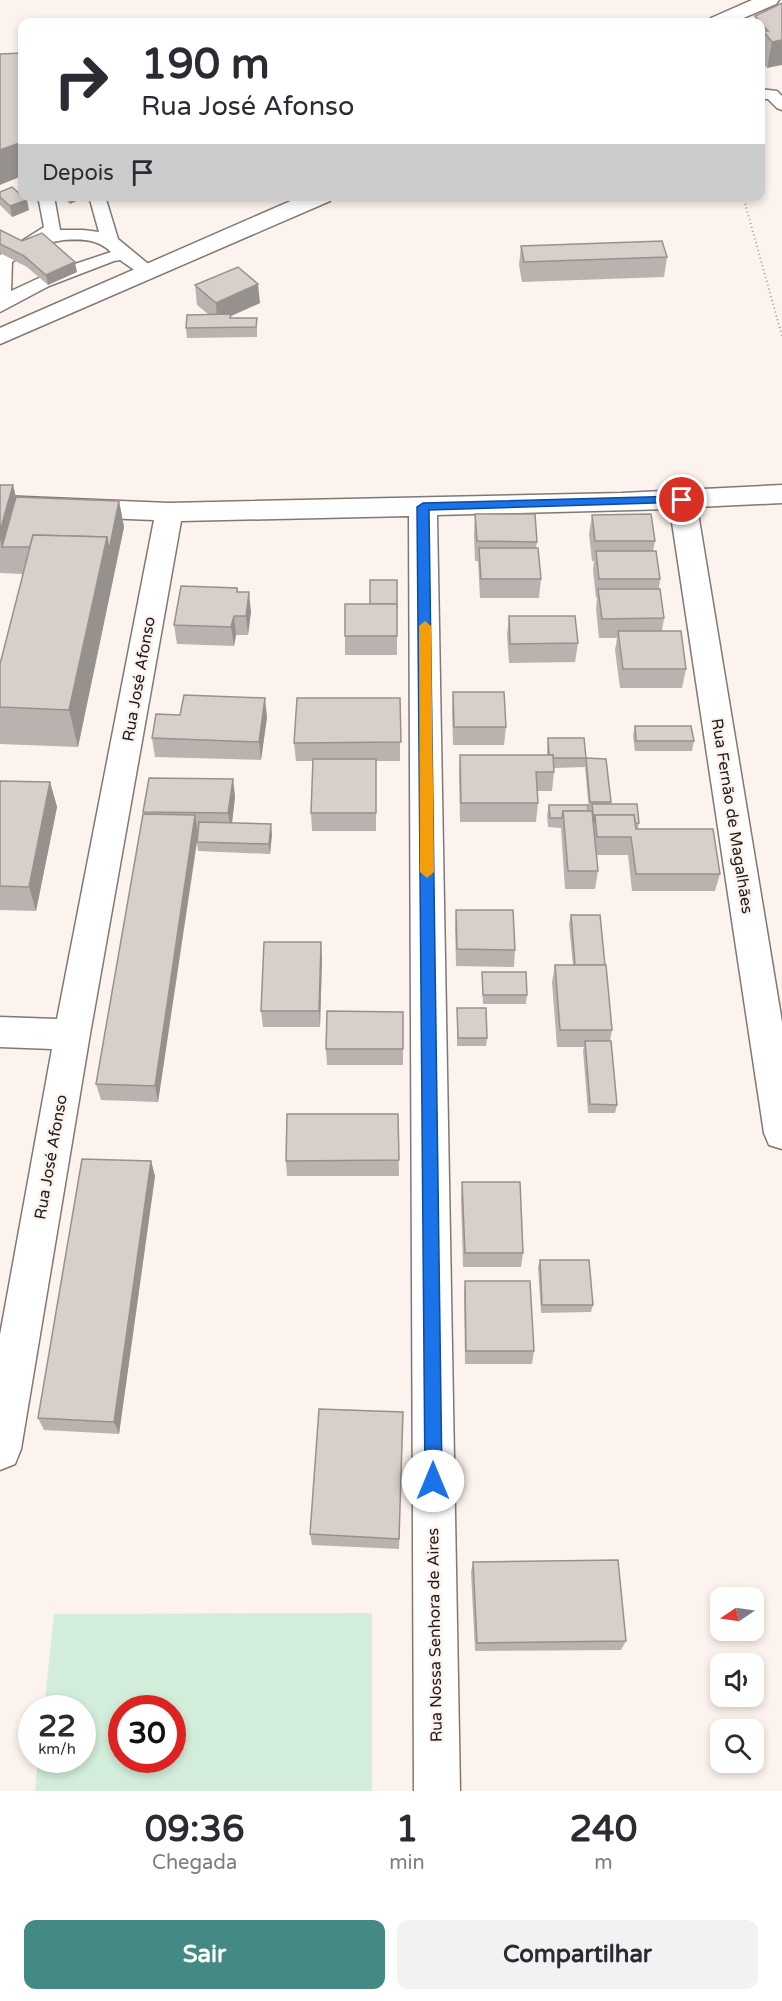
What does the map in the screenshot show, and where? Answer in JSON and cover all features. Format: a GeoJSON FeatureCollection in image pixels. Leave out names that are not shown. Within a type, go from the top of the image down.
{"type":"FeatureCollection","features":[{"type":"Feature","properties":{"kind":"street"},"geometry":{"type":"LineString","coordinates":[[727,18],[769,0]]}},
{"type":"Feature","properties":{"kind":"street"},"geometry":{"type":"LineString","coordinates":[[0,337],[311,201]]}},
{"type":"Feature","properties":{"kind":"street"},"geometry":{"type":"LineString","coordinates":[[0,505],[169,512],[682,500],[782,494]]}},
{"type":"Feature","properties":{"kind":"street","name":"Rua Fernão de Magalhães"},"geometry":{"type":"LineString","coordinates":[[682,500],[782,1133]]}},
{"type":"Feature","properties":{"kind":"street","name":"Rua Nossa Senhora de Aires"},"geometry":{"type":"LineString","coordinates":[[423,507],[437,1791]]}},
{"type":"Feature","properties":{"kind":"street","name":"Rua José Afonso"},"geometry":{"type":"LineString","coordinates":[[0,1449],[72,1034],[169,512]]}},
{"type":"Feature","properties":{"kind":"street"},"geometry":{"type":"LineString","coordinates":[[0,1032],[72,1034]]}},
{"type":"Feature","properties":{"kind":"lane"},"geometry":{"type":"LineString","coordinates":[[0,306],[4,286],[2,266],[4,260],[50,232],[54,226],[47,201]]}},
{"type":"Feature","properties":{"kind":"lane"},"geometry":{"type":"LineString","coordinates":[[99,201],[117,248]]}},
{"type":"Feature","properties":{"kind":"lane"},"geometry":{"type":"LineString","coordinates":[[37,240],[81,235],[100,237],[149,272]]}},
{"type":"Feature","properties":{"kind":"lane"},"geometry":{"type":"LineString","coordinates":[[4,286],[56,263],[117,248]]}},
{"type":"Feature","properties":{"kind":"lane"},"geometry":{"type":"LineString","coordinates":[[0,306],[65,274],[100,260],[117,248]]}},
{"type":"Feature","properties":{"kind":"path"},"geometry":{"type":"LineString","coordinates":[[744,201],[782,336]]}},
{"type":"Feature","properties":{"kind":"green space"},"geometry":{"type":"Polygon","coordinates":[[[372,1613],[372,1791],[35,1791],[37,1773],[96,1773],[96,1695],[45,1695],[54,1614],[372,1613]]]}},
{"type":"Feature","properties":{"kind":"building"},"geometry":{"type":"Polygon","coordinates":[[[782,3],[782,40],[772,42],[765,33],[765,31],[768,31],[765,28],[765,18],[755,16],[782,3]]]}},
{"type":"Feature","properties":{"kind":"building"},"geometry":{"type":"Polygon","coordinates":[[[18,53],[18,143],[0,150],[0,54],[18,53]]]}},
{"type":"Feature","properties":{"kind":"building"},"geometry":{"type":"Polygon","coordinates":[[[12,187],[18,192],[18,201],[24,201],[10,206],[0,197],[0,192],[12,187]]]}},
{"type":"Feature","properties":{"kind":"building"},"geometry":{"type":"Polygon","coordinates":[[[0,230],[22,241],[42,233],[75,262],[46,275],[24,256],[0,244],[0,230]]]}},
{"type":"Feature","properties":{"kind":"building"},"geometry":{"type":"Polygon","coordinates":[[[662,241],[667,257],[524,262],[521,246],[662,241]]]}},
{"type":"Feature","properties":{"kind":"building"},"geometry":{"type":"Polygon","coordinates":[[[238,267],[258,284],[216,303],[195,285],[238,267]]]}},
{"type":"Feature","properties":{"kind":"building"},"geometry":{"type":"Polygon","coordinates":[[[231,314],[230,318],[257,318],[256,327],[186,328],[187,315],[231,314]]]}},
{"type":"Feature","properties":{"kind":"building"},"geometry":{"type":"Polygon","coordinates":[[[0,485],[13,485],[0,531],[0,485]]]}},
{"type":"Feature","properties":{"kind":"building"},"geometry":{"type":"Polygon","coordinates":[[[16,497],[119,501],[109,550],[107,537],[33,535],[30,547],[2,547],[16,497]]]}},
{"type":"Feature","properties":{"kind":"building"},"geometry":{"type":"Polygon","coordinates":[[[475,514],[535,514],[537,542],[477,541],[475,514]]]}},
{"type":"Feature","properties":{"kind":"building"},"geometry":{"type":"Polygon","coordinates":[[[651,514],[655,541],[595,541],[592,515],[651,514]]]}},
{"type":"Feature","properties":{"kind":"building"},"geometry":{"type":"Polygon","coordinates":[[[33,535],[107,537],[69,710],[0,707],[0,664],[33,535]]]}},
{"type":"Feature","properties":{"kind":"building"},"geometry":{"type":"Polygon","coordinates":[[[479,548],[538,548],[541,579],[481,579],[479,548]]]}},
{"type":"Feature","properties":{"kind":"building"},"geometry":{"type":"Polygon","coordinates":[[[596,551],[656,551],[660,579],[599,579],[596,551]]]}},
{"type":"Feature","properties":{"kind":"building"},"geometry":{"type":"Polygon","coordinates":[[[370,580],[397,580],[397,604],[370,604],[370,580]]]}},
{"type":"Feature","properties":{"kind":"building"},"geometry":{"type":"Polygon","coordinates":[[[181,586],[237,588],[237,592],[249,592],[246,616],[234,616],[231,627],[174,625],[181,586]]]}},
{"type":"Feature","properties":{"kind":"building"},"geometry":{"type":"Polygon","coordinates":[[[598,589],[660,589],[664,618],[602,619],[598,589]]]}},
{"type":"Feature","properties":{"kind":"building"},"geometry":{"type":"Polygon","coordinates":[[[345,604],[397,604],[397,636],[345,636],[345,604]]]}},
{"type":"Feature","properties":{"kind":"building"},"geometry":{"type":"Polygon","coordinates":[[[509,616],[575,616],[578,643],[510,644],[509,616]]]}},
{"type":"Feature","properties":{"kind":"building"},"geometry":{"type":"Polygon","coordinates":[[[618,631],[681,631],[686,669],[623,669],[618,631]]]}},
{"type":"Feature","properties":{"kind":"building"},"geometry":{"type":"Polygon","coordinates":[[[453,692],[504,692],[506,727],[454,727],[453,692]]]}},
{"type":"Feature","properties":{"kind":"building"},"geometry":{"type":"Polygon","coordinates":[[[184,695],[265,698],[259,742],[152,738],[156,714],[180,715],[184,695]]]}},
{"type":"Feature","properties":{"kind":"building"},"geometry":{"type":"Polygon","coordinates":[[[297,698],[400,698],[401,742],[294,743],[297,698]]]}},
{"type":"Feature","properties":{"kind":"building"},"geometry":{"type":"Polygon","coordinates":[[[635,726],[691,726],[694,741],[636,741],[635,726]]]}},
{"type":"Feature","properties":{"kind":"building"},"geometry":{"type":"Polygon","coordinates":[[[548,738],[584,738],[586,758],[553,758],[553,755],[549,755],[548,738]]]}},
{"type":"Feature","properties":{"kind":"building"},"geometry":{"type":"Polygon","coordinates":[[[460,755],[553,755],[554,772],[536,772],[538,803],[461,803],[460,755]]]}},
{"type":"Feature","properties":{"kind":"building"},"geometry":{"type":"Polygon","coordinates":[[[586,758],[606,759],[611,802],[590,802],[586,758]]]}},
{"type":"Feature","properties":{"kind":"building"},"geometry":{"type":"Polygon","coordinates":[[[313,759],[376,759],[376,813],[311,813],[313,759]]]}},
{"type":"Feature","properties":{"kind":"building"},"geometry":{"type":"Polygon","coordinates":[[[149,778],[233,779],[228,813],[143,812],[149,778]]]}},
{"type":"Feature","properties":{"kind":"building"},"geometry":{"type":"Polygon","coordinates":[[[0,781],[50,782],[29,887],[0,886],[0,781]]]}},
{"type":"Feature","properties":{"kind":"building"},"geometry":{"type":"Polygon","coordinates":[[[592,804],[637,804],[639,823],[635,823],[634,815],[595,815],[594,823],[592,804]]]}},
{"type":"Feature","properties":{"kind":"building"},"geometry":{"type":"Polygon","coordinates":[[[549,805],[588,805],[588,811],[563,811],[562,818],[550,818],[549,805]]]}},
{"type":"Feature","properties":{"kind":"building"},"geometry":{"type":"Polygon","coordinates":[[[563,811],[592,811],[598,871],[568,871],[563,811]]]}},
{"type":"Feature","properties":{"kind":"building"},"geometry":{"type":"Polygon","coordinates":[[[143,814],[195,815],[155,1086],[96,1084],[143,814]]]}},
{"type":"Feature","properties":{"kind":"building"},"geometry":{"type":"Polygon","coordinates":[[[595,815],[634,815],[636,829],[713,829],[720,874],[636,874],[631,837],[597,837],[595,815]]]}},
{"type":"Feature","properties":{"kind":"building"},"geometry":{"type":"Polygon","coordinates":[[[199,822],[271,824],[269,844],[197,842],[199,822]]]}},
{"type":"Feature","properties":{"kind":"building"},"geometry":{"type":"Polygon","coordinates":[[[456,910],[513,910],[515,950],[457,949],[456,910]]]}},
{"type":"Feature","properties":{"kind":"building"},"geometry":{"type":"Polygon","coordinates":[[[571,915],[600,915],[605,965],[575,965],[571,915]]]}},
{"type":"Feature","properties":{"kind":"building"},"geometry":{"type":"Polygon","coordinates":[[[264,942],[321,942],[319,1011],[261,1011],[264,942]]]}},
{"type":"Feature","properties":{"kind":"building"},"geometry":{"type":"Polygon","coordinates":[[[555,965],[606,965],[612,1030],[560,1030],[555,965]]]}},
{"type":"Feature","properties":{"kind":"building"},"geometry":{"type":"Polygon","coordinates":[[[482,972],[526,972],[527,995],[483,995],[482,972]]]}},
{"type":"Feature","properties":{"kind":"building"},"geometry":{"type":"Polygon","coordinates":[[[457,1008],[486,1008],[487,1038],[458,1038],[457,1008]]]}},
{"type":"Feature","properties":{"kind":"building"},"geometry":{"type":"Polygon","coordinates":[[[327,1011],[403,1012],[403,1049],[326,1049],[327,1011]]]}},
{"type":"Feature","properties":{"kind":"building"},"geometry":{"type":"Polygon","coordinates":[[[585,1041],[611,1041],[617,1105],[590,1104],[585,1041]]]}},
{"type":"Feature","properties":{"kind":"building"},"geometry":{"type":"Polygon","coordinates":[[[287,1114],[398,1114],[399,1160],[286,1161],[287,1114]]]}},
{"type":"Feature","properties":{"kind":"building"},"geometry":{"type":"Polygon","coordinates":[[[82,1159],[151,1161],[114,1422],[38,1418],[82,1159]]]}},
{"type":"Feature","properties":{"kind":"building"},"geometry":{"type":"Polygon","coordinates":[[[462,1182],[520,1182],[523,1253],[465,1253],[462,1182]]]}},
{"type":"Feature","properties":{"kind":"building"},"geometry":{"type":"Polygon","coordinates":[[[540,1260],[589,1260],[593,1305],[542,1305],[540,1260]]]}},
{"type":"Feature","properties":{"kind":"building"},"geometry":{"type":"Polygon","coordinates":[[[465,1281],[530,1281],[534,1351],[466,1351],[465,1281]]]}},
{"type":"Feature","properties":{"kind":"building"},"geometry":{"type":"Polygon","coordinates":[[[319,1409],[403,1412],[399,1539],[310,1534],[319,1409]]]}},
{"type":"Feature","properties":{"kind":"building"},"geometry":{"type":"Polygon","coordinates":[[[618,1560],[626,1641],[477,1643],[473,1562],[618,1560]]]}},
{"type":"Feature","properties":{"kind":"slow traffic"},"geometry":{"type":"LineString","coordinates":[[425,626],[427,872]]}},
{"type":"Feature","properties":{"kind":"route"},"geometry":{"type":"LineString","coordinates":[[433,1481],[423,507],[682,500]]}}]}
